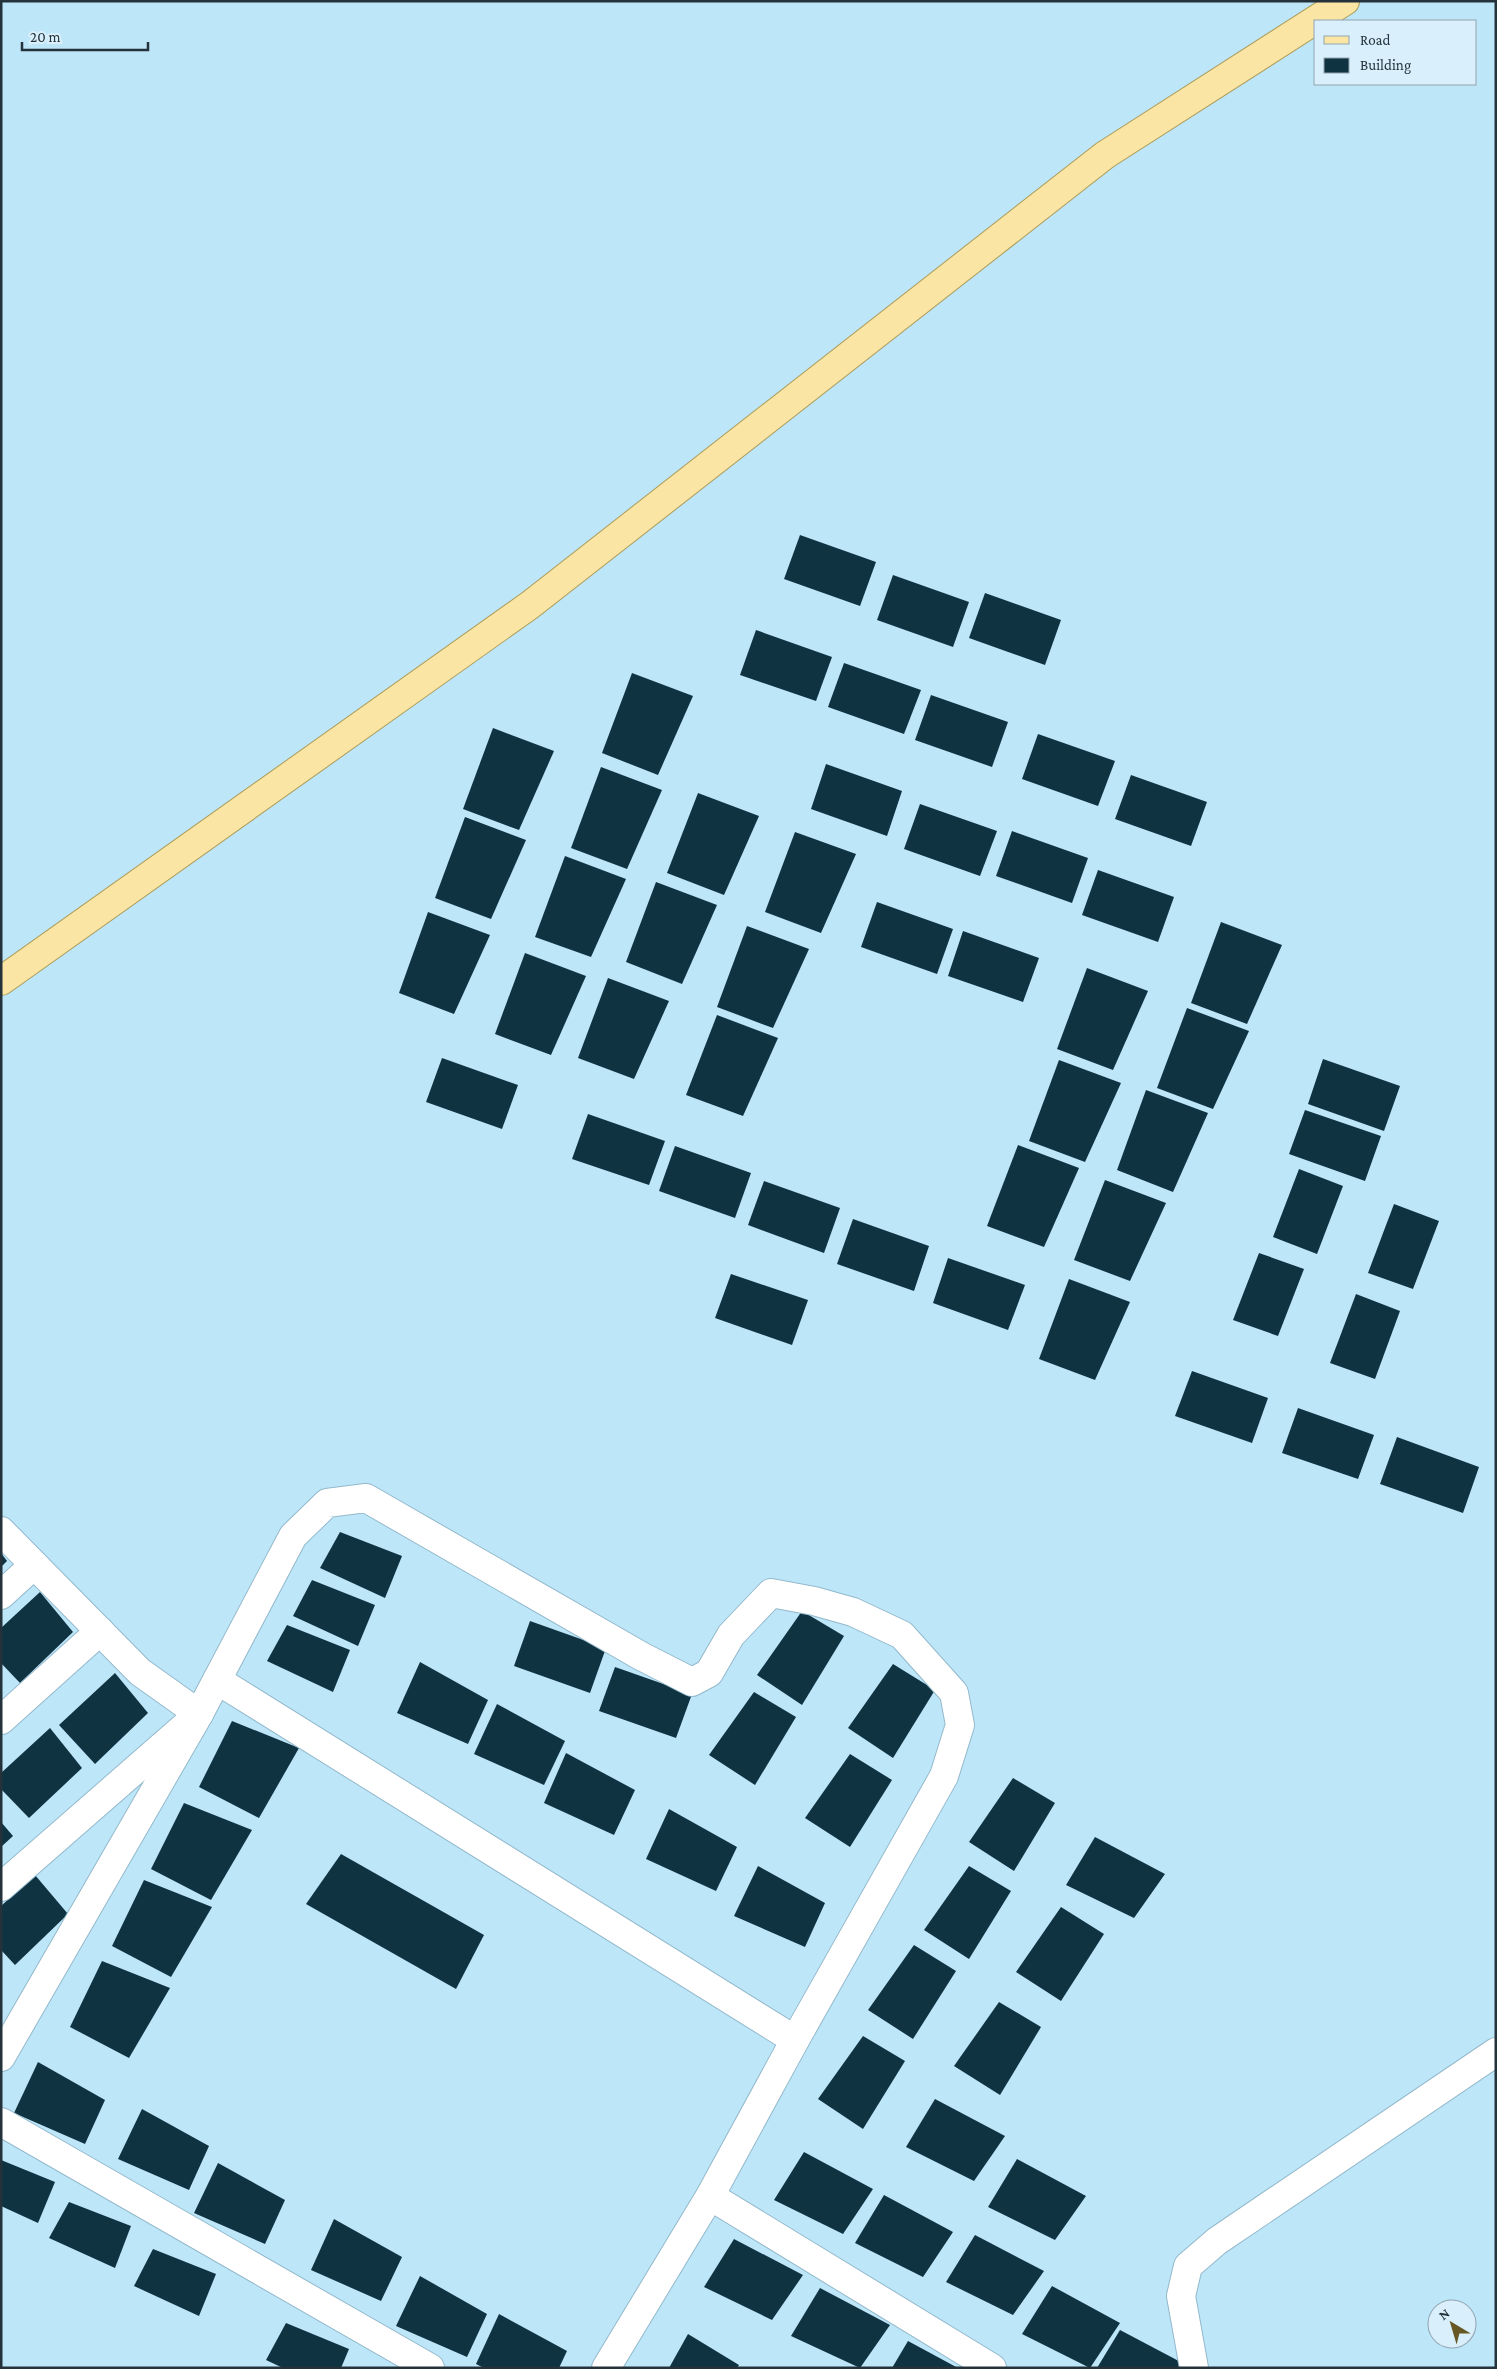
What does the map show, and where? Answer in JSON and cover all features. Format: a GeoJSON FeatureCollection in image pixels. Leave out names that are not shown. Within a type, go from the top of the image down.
{"type":"FeatureCollection","features":[{"type":"Feature","properties":{"kind":"main road"},"geometry":{"type":"LineString","coordinates":[[1315,20],[1345,1]]}},
{"type":"Feature","properties":{"kind":"main road"},"geometry":{"type":"LineString","coordinates":[[1,982],[530,605],[1105,155],[1314,21]]}},
{"type":"Feature","properties":{"kind":"street"},"geometry":{"type":"LineString","coordinates":[[1,2057],[199,1714],[293,1536],[327,1503],[366,1498],[641,1656],[692,1682],[709,1673],[731,1635],[771,1593],[814,1601],[853,1612],[902,1635],[954,1693],[960,1726],[944,1776],[795,2040],[710,2196],[606,2368]]}},
{"type":"Feature","properties":{"kind":"street"},"geometry":{"type":"LineString","coordinates":[[1,1531],[140,1672],[199,1714]]}},
{"type":"Feature","properties":{"kind":"street"},"geometry":{"type":"LineString","coordinates":[[1,1594],[34,1565]]}},
{"type":"Feature","properties":{"kind":"street"},"geometry":{"type":"LineString","coordinates":[[1,1720],[100,1631]]}},
{"type":"Feature","properties":{"kind":"street"},"geometry":{"type":"LineString","coordinates":[[217,1680],[795,2040]]}},
{"type":"Feature","properties":{"kind":"street"},"geometry":{"type":"LineString","coordinates":[[1,1887],[199,1714]]}},
{"type":"Feature","properties":{"kind":"street"},"geometry":{"type":"LineString","coordinates":[[1194,2368],[1181,2296],[1188,2266],[1217,2241],[1496,2052]]}},
{"type":"Feature","properties":{"kind":"street"},"geometry":{"type":"LineString","coordinates":[[1,2122],[430,2368]]}},
{"type":"Feature","properties":{"kind":"street"},"geometry":{"type":"LineString","coordinates":[[710,2196],[992,2368]]}},
{"type":"Feature","properties":{"kind":"building"},"geometry":{"type":"Polygon","coordinates":[[[800,535],[876,562],[860,606],[784,579],[800,535]]]}},
{"type":"Feature","properties":{"kind":"building"},"geometry":{"type":"Polygon","coordinates":[[[893,575],[969,602],[953,647],[877,620],[893,575]]]}},
{"type":"Feature","properties":{"kind":"building"},"geometry":{"type":"Polygon","coordinates":[[[985,593],[1061,620],[1045,665],[969,638],[985,593]]]}},
{"type":"Feature","properties":{"kind":"building"},"geometry":{"type":"Polygon","coordinates":[[[756,630],[832,657],[816,701],[740,675],[756,630]]]}},
{"type":"Feature","properties":{"kind":"building"},"geometry":{"type":"Polygon","coordinates":[[[844,663],[921,690],[904,734],[828,707],[844,663]]]}},
{"type":"Feature","properties":{"kind":"building"},"geometry":{"type":"Polygon","coordinates":[[[632,673],[693,696],[658,775],[602,753],[632,673]]]}},
{"type":"Feature","properties":{"kind":"building"},"geometry":{"type":"Polygon","coordinates":[[[931,695],[1008,722],[992,767],[915,740],[931,695]]]}},
{"type":"Feature","properties":{"kind":"building"},"geometry":{"type":"Polygon","coordinates":[[[493,728],[554,751],[519,830],[463,809],[493,728]]]}},
{"type":"Feature","properties":{"kind":"building"},"geometry":{"type":"Polygon","coordinates":[[[1038,734],[1115,761],[1098,806],[1022,779],[1038,734]]]}},
{"type":"Feature","properties":{"kind":"building"},"geometry":{"type":"Polygon","coordinates":[[[826,764],[902,791],[887,836],[811,809],[826,764]]]}},
{"type":"Feature","properties":{"kind":"building"},"geometry":{"type":"Polygon","coordinates":[[[601,767],[662,790],[627,869],[571,848],[601,767]]]}},
{"type":"Feature","properties":{"kind":"building"},"geometry":{"type":"Polygon","coordinates":[[[1131,775],[1207,802],[1191,846],[1115,819],[1131,775]]]}},
{"type":"Feature","properties":{"kind":"building"},"geometry":{"type":"Polygon","coordinates":[[[698,793],[759,816],[724,895],[667,873],[698,793]]]}},
{"type":"Feature","properties":{"kind":"building"},"geometry":{"type":"Polygon","coordinates":[[[920,804],[997,831],[980,876],[904,849],[920,804]]]}},
{"type":"Feature","properties":{"kind":"building"},"geometry":{"type":"Polygon","coordinates":[[[465,817],[526,840],[491,919],[435,898],[465,817]]]}},
{"type":"Feature","properties":{"kind":"building"},"geometry":{"type":"Polygon","coordinates":[[[1012,831],[1088,858],[1072,903],[996,876],[1012,831]]]}},
{"type":"Feature","properties":{"kind":"building"},"geometry":{"type":"Polygon","coordinates":[[[795,832],[856,854],[821,933],[765,912],[795,832]]]}},
{"type":"Feature","properties":{"kind":"building"},"geometry":{"type":"Polygon","coordinates":[[[565,856],[626,879],[591,957],[535,937],[565,856]]]}},
{"type":"Feature","properties":{"kind":"building"},"geometry":{"type":"Polygon","coordinates":[[[1098,870],[1174,897],[1158,942],[1082,915],[1098,870]]]}},
{"type":"Feature","properties":{"kind":"building"},"geometry":{"type":"Polygon","coordinates":[[[656,882],[717,905],[682,984],[626,962],[656,882]]]}},
{"type":"Feature","properties":{"kind":"building"},"geometry":{"type":"Polygon","coordinates":[[[877,902],[953,929],[937,974],[861,947],[877,902]]]}},
{"type":"Feature","properties":{"kind":"building"},"geometry":{"type":"Polygon","coordinates":[[[428,912],[490,935],[454,1014],[399,993],[428,912]]]}},
{"type":"Feature","properties":{"kind":"building"},"geometry":{"type":"Polygon","coordinates":[[[1221,922],[1282,945],[1247,1024],[1191,1003],[1221,922]]]}},
{"type":"Feature","properties":{"kind":"building"},"geometry":{"type":"Polygon","coordinates":[[[747,926],[809,949],[773,1028],[717,1007],[747,926]]]}},
{"type":"Feature","properties":{"kind":"building"},"geometry":{"type":"Polygon","coordinates":[[[963,931],[1039,958],[1023,1002],[948,976],[963,931]]]}},
{"type":"Feature","properties":{"kind":"building"},"geometry":{"type":"Polygon","coordinates":[[[525,953],[586,976],[551,1055],[495,1034],[525,953]]]}},
{"type":"Feature","properties":{"kind":"building"},"geometry":{"type":"Polygon","coordinates":[[[1087,968],[1148,991],[1113,1070],[1057,1049],[1087,968]]]}},
{"type":"Feature","properties":{"kind":"building"},"geometry":{"type":"Polygon","coordinates":[[[608,978],[669,1001],[634,1079],[578,1058],[608,978]]]}},
{"type":"Feature","properties":{"kind":"building"},"geometry":{"type":"Polygon","coordinates":[[[1187,1008],[1249,1031],[1213,1109],[1157,1088],[1187,1008]]]}},
{"type":"Feature","properties":{"kind":"building"},"geometry":{"type":"Polygon","coordinates":[[[717,1015],[778,1038],[743,1116],[686,1095],[717,1015]]]}},
{"type":"Feature","properties":{"kind":"building"},"geometry":{"type":"Polygon","coordinates":[[[442,1058],[518,1085],[502,1129],[426,1102],[442,1058]]]}},
{"type":"Feature","properties":{"kind":"building"},"geometry":{"type":"Polygon","coordinates":[[[1323,1059],[1400,1086],[1384,1131],[1308,1104],[1323,1059]]]}},
{"type":"Feature","properties":{"kind":"building"},"geometry":{"type":"Polygon","coordinates":[[[1059,1060],[1121,1083],[1085,1162],[1029,1141],[1059,1060]]]}},
{"type":"Feature","properties":{"kind":"building"},"geometry":{"type":"Polygon","coordinates":[[[1146,1090],[1208,1113],[1173,1192],[1117,1170],[1146,1090]]]}},
{"type":"Feature","properties":{"kind":"building"},"geometry":{"type":"Polygon","coordinates":[[[1305,1110],[1381,1136],[1365,1181],[1289,1154],[1305,1110]]]}},
{"type":"Feature","properties":{"kind":"building"},"geometry":{"type":"Polygon","coordinates":[[[588,1114],[665,1141],[649,1185],[572,1159],[588,1114]]]}},
{"type":"Feature","properties":{"kind":"building"},"geometry":{"type":"Polygon","coordinates":[[[1018,1145],[1079,1168],[1044,1247],[987,1226],[1018,1145]]]}},
{"type":"Feature","properties":{"kind":"building"},"geometry":{"type":"Polygon","coordinates":[[[675,1146],[751,1173],[735,1218],[659,1191],[675,1146]]]}},
{"type":"Feature","properties":{"kind":"building"},"geometry":{"type":"Polygon","coordinates":[[[1299,1169],[1343,1186],[1317,1254],[1273,1237],[1299,1169]]]}},
{"type":"Feature","properties":{"kind":"building"},"geometry":{"type":"Polygon","coordinates":[[[1105,1180],[1166,1203],[1130,1281],[1074,1260],[1105,1180]]]}},
{"type":"Feature","properties":{"kind":"building"},"geometry":{"type":"Polygon","coordinates":[[[764,1181],[840,1208],[824,1253],[748,1225],[764,1181]]]}},
{"type":"Feature","properties":{"kind":"building"},"geometry":{"type":"Polygon","coordinates":[[[1394,1204],[1439,1221],[1413,1289],[1368,1273],[1394,1204]]]}},
{"type":"Feature","properties":{"kind":"building"},"geometry":{"type":"Polygon","coordinates":[[[853,1219],[929,1246],[914,1291],[837,1264],[853,1219]]]}},
{"type":"Feature","properties":{"kind":"building"},"geometry":{"type":"Polygon","coordinates":[[[1259,1253],[1304,1269],[1278,1336],[1233,1320],[1259,1253]]]}},
{"type":"Feature","properties":{"kind":"building"},"geometry":{"type":"Polygon","coordinates":[[[948,1258],[1025,1285],[1008,1330],[933,1303],[948,1258]]]}},
{"type":"Feature","properties":{"kind":"building"},"geometry":{"type":"Polygon","coordinates":[[[731,1274],[808,1300],[792,1345],[715,1318],[731,1274]]]}},
{"type":"Feature","properties":{"kind":"building"},"geometry":{"type":"Polygon","coordinates":[[[1069,1279],[1130,1302],[1095,1380],[1039,1359],[1069,1279]]]}},
{"type":"Feature","properties":{"kind":"building"},"geometry":{"type":"Polygon","coordinates":[[[1356,1294],[1400,1311],[1375,1379],[1330,1363],[1356,1294]]]}},
{"type":"Feature","properties":{"kind":"building"},"geometry":{"type":"Polygon","coordinates":[[[1192,1371],[1268,1398],[1252,1443],[1175,1416],[1192,1371]]]}},
{"type":"Feature","properties":{"kind":"building"},"geometry":{"type":"Polygon","coordinates":[[[1298,1408],[1374,1435],[1358,1479],[1282,1453],[1298,1408]]]}},
{"type":"Feature","properties":{"kind":"building"},"geometry":{"type":"Polygon","coordinates":[[[1397,1437],[1479,1467],[1463,1513],[1380,1484],[1397,1437]]]}},
{"type":"Feature","properties":{"kind":"building"},"geometry":{"type":"Polygon","coordinates":[[[340,1532],[402,1556],[385,1598],[320,1568],[340,1532]]]}},
{"type":"Feature","properties":{"kind":"building"},"geometry":{"type":"Polygon","coordinates":[[[1,1553],[7,1561],[1,1567],[1,1553]]]}},
{"type":"Feature","properties":{"kind":"building"},"geometry":{"type":"Polygon","coordinates":[[[312,1580],[375,1605],[358,1646],[293,1616],[312,1580]]]}},
{"type":"Feature","properties":{"kind":"building"},"geometry":{"type":"Polygon","coordinates":[[[40,1592],[73,1632],[20,1683],[1,1663],[1,1628],[40,1592]]]}},
{"type":"Feature","properties":{"kind":"building"},"geometry":{"type":"Polygon","coordinates":[[[802,1611],[844,1636],[802,1705],[757,1675],[802,1611]]]}},
{"type":"Feature","properties":{"kind":"building"},"geometry":{"type":"Polygon","coordinates":[[[530,1621],[606,1648],[590,1693],[514,1666],[530,1621]]]}},
{"type":"Feature","properties":{"kind":"building"},"geometry":{"type":"Polygon","coordinates":[[[287,1625],[350,1650],[333,1692],[267,1661],[287,1625]]]}},
{"type":"Feature","properties":{"kind":"building"},"geometry":{"type":"Polygon","coordinates":[[[420,1662],[488,1700],[468,1744],[397,1713],[420,1662]]]}},
{"type":"Feature","properties":{"kind":"building"},"geometry":{"type":"Polygon","coordinates":[[[893,1664],[935,1690],[893,1758],[848,1728],[893,1664]]]}},
{"type":"Feature","properties":{"kind":"building"},"geometry":{"type":"Polygon","coordinates":[[[615,1667],[692,1694],[676,1738],[599,1711],[615,1667]]]}},
{"type":"Feature","properties":{"kind":"building"},"geometry":{"type":"Polygon","coordinates":[[[115,1673],[148,1713],[95,1764],[59,1725],[115,1673]]]}},
{"type":"Feature","properties":{"kind":"building"},"geometry":{"type":"Polygon","coordinates":[[[754,1692],[796,1717],[755,1785],[709,1755],[754,1692]]]}},
{"type":"Feature","properties":{"kind":"building"},"geometry":{"type":"Polygon","coordinates":[[[497,1704],[565,1741],[544,1785],[474,1754],[497,1704]]]}},
{"type":"Feature","properties":{"kind":"building"},"geometry":{"type":"Polygon","coordinates":[[[232,1721],[299,1748],[259,1818],[199,1787],[232,1721]]]}},
{"type":"Feature","properties":{"kind":"building"},"geometry":{"type":"Polygon","coordinates":[[[50,1728],[82,1768],[29,1818],[1,1789],[1,1773],[50,1728]]]}},
{"type":"Feature","properties":{"kind":"building"},"geometry":{"type":"Polygon","coordinates":[[[566,1753],[635,1790],[614,1835],[544,1803],[566,1753]]]}},
{"type":"Feature","properties":{"kind":"building"},"geometry":{"type":"Polygon","coordinates":[[[850,1754],[892,1780],[850,1847],[805,1818],[850,1754]]]}},
{"type":"Feature","properties":{"kind":"building"},"geometry":{"type":"Polygon","coordinates":[[[1013,1778],[1055,1803],[1014,1871],[969,1842],[1013,1778]]]}},
{"type":"Feature","properties":{"kind":"building"},"geometry":{"type":"Polygon","coordinates":[[[184,1803],[252,1830],[211,1900],[151,1869],[184,1803]]]}},
{"type":"Feature","properties":{"kind":"building"},"geometry":{"type":"Polygon","coordinates":[[[669,1809],[737,1847],[716,1891],[646,1859],[669,1809]]]}},
{"type":"Feature","properties":{"kind":"building"},"geometry":{"type":"Polygon","coordinates":[[[1,1822],[13,1836],[1,1847],[1,1822]]]}},
{"type":"Feature","properties":{"kind":"building"},"geometry":{"type":"Polygon","coordinates":[[[1095,1837],[1165,1874],[1134,1918],[1066,1885],[1095,1837]]]}},
{"type":"Feature","properties":{"kind":"building"},"geometry":{"type":"Polygon","coordinates":[[[341,1854],[484,1935],[456,1989],[306,1904],[341,1854]]]}},
{"type":"Feature","properties":{"kind":"building"},"geometry":{"type":"Polygon","coordinates":[[[758,1866],[825,1903],[805,1947],[734,1916],[758,1866]]]}},
{"type":"Feature","properties":{"kind":"building"},"geometry":{"type":"Polygon","coordinates":[[[969,1866],[1011,1891],[969,1959],[924,1930],[969,1866]]]}},
{"type":"Feature","properties":{"kind":"building"},"geometry":{"type":"Polygon","coordinates":[[[35,1875],[68,1914],[15,1965],[1,1950],[1,1906],[35,1875]]]}},
{"type":"Feature","properties":{"kind":"building"},"geometry":{"type":"Polygon","coordinates":[[[144,1880],[212,1907],[171,1977],[112,1946],[144,1880]]]}},
{"type":"Feature","properties":{"kind":"building"},"geometry":{"type":"Polygon","coordinates":[[[1061,1907],[1104,1934],[1061,2001],[1016,1972],[1061,1907]]]}},
{"type":"Feature","properties":{"kind":"building"},"geometry":{"type":"Polygon","coordinates":[[[914,1945],[956,1971],[913,2039],[868,2010],[914,1945]]]}},
{"type":"Feature","properties":{"kind":"building"},"geometry":{"type":"Polygon","coordinates":[[[102,1961],[170,1988],[129,2058],[70,2027],[102,1961]]]}},
{"type":"Feature","properties":{"kind":"building"},"geometry":{"type":"Polygon","coordinates":[[[999,2002],[1041,2027],[1000,2095],[954,2066],[999,2002]]]}},
{"type":"Feature","properties":{"kind":"building"},"geometry":{"type":"Polygon","coordinates":[[[863,2036],[905,2061],[863,2129],[818,2099],[863,2036]]]}},
{"type":"Feature","properties":{"kind":"building"},"geometry":{"type":"Polygon","coordinates":[[[38,2062],[105,2100],[85,2144],[14,2113],[38,2062]]]}},
{"type":"Feature","properties":{"kind":"building"},"geometry":{"type":"Polygon","coordinates":[[[935,2099],[1005,2136],[974,2181],[906,2147],[935,2099]]]}},
{"type":"Feature","properties":{"kind":"building"},"geometry":{"type":"Polygon","coordinates":[[[142,2109],[209,2146],[189,2190],[118,2159],[142,2109]]]}},
{"type":"Feature","properties":{"kind":"building"},"geometry":{"type":"Polygon","coordinates":[[[804,2152],[873,2189],[843,2234],[774,2200],[804,2152]]]}},
{"type":"Feature","properties":{"kind":"building"},"geometry":{"type":"Polygon","coordinates":[[[1017,2159],[1086,2196],[1055,2240],[988,2207],[1017,2159]]]}},
{"type":"Feature","properties":{"kind":"building"},"geometry":{"type":"Polygon","coordinates":[[[1,2160],[55,2182],[38,2223],[1,2206],[1,2160]]]}},
{"type":"Feature","properties":{"kind":"building"},"geometry":{"type":"Polygon","coordinates":[[[218,2163],[285,2200],[265,2244],[194,2213],[218,2163]]]}},
{"type":"Feature","properties":{"kind":"building"},"geometry":{"type":"Polygon","coordinates":[[[884,2195],[953,2232],[923,2277],[855,2243],[884,2195]]]}},
{"type":"Feature","properties":{"kind":"building"},"geometry":{"type":"Polygon","coordinates":[[[69,2202],[131,2226],[115,2268],[49,2238],[69,2202]]]}},
{"type":"Feature","properties":{"kind":"building"},"geometry":{"type":"Polygon","coordinates":[[[334,2219],[402,2257],[381,2301],[311,2270],[334,2219]]]}},
{"type":"Feature","properties":{"kind":"building"},"geometry":{"type":"Polygon","coordinates":[[[975,2235],[1044,2271],[1013,2315],[946,2282],[975,2235]]]}},
{"type":"Feature","properties":{"kind":"building"},"geometry":{"type":"Polygon","coordinates":[[[734,2239],[803,2275],[772,2320],[704,2287],[734,2239]]]}},
{"type":"Feature","properties":{"kind":"building"},"geometry":{"type":"Polygon","coordinates":[[[153,2249],[216,2274],[199,2316],[134,2286],[153,2249]]]}},
{"type":"Feature","properties":{"kind":"building"},"geometry":{"type":"Polygon","coordinates":[[[420,2276],[487,2314],[467,2357],[396,2326],[420,2276]]]}},
{"type":"Feature","properties":{"kind":"building"},"geometry":{"type":"Polygon","coordinates":[[[1052,2286],[1120,2323],[1090,2368],[1022,2334],[1052,2286]]]}},
{"type":"Feature","properties":{"kind":"building"},"geometry":{"type":"Polygon","coordinates":[[[820,2288],[890,2325],[860,2368],[791,2336],[820,2288]]]}},
{"type":"Feature","properties":{"kind":"building"},"geometry":{"type":"Polygon","coordinates":[[[499,2314],[567,2351],[559,2368],[484,2368],[476,2364],[499,2314]]]}},
{"type":"Feature","properties":{"kind":"building"},"geometry":{"type":"Polygon","coordinates":[[[286,2323],[349,2349],[341,2368],[283,2368],[266,2360],[286,2323]]]}},
{"type":"Feature","properties":{"kind":"building"},"geometry":{"type":"Polygon","coordinates":[[[1120,2330],[1192,2368],[1097,2368],[1120,2330]]]}},
{"type":"Feature","properties":{"kind":"building"},"geometry":{"type":"Polygon","coordinates":[[[688,2334],[739,2365],[737,2368],[669,2368],[688,2334]]]}},
{"type":"Feature","properties":{"kind":"building"},"geometry":{"type":"Polygon","coordinates":[[[908,2341],[958,2368],[892,2368],[908,2341]]]}}]}
